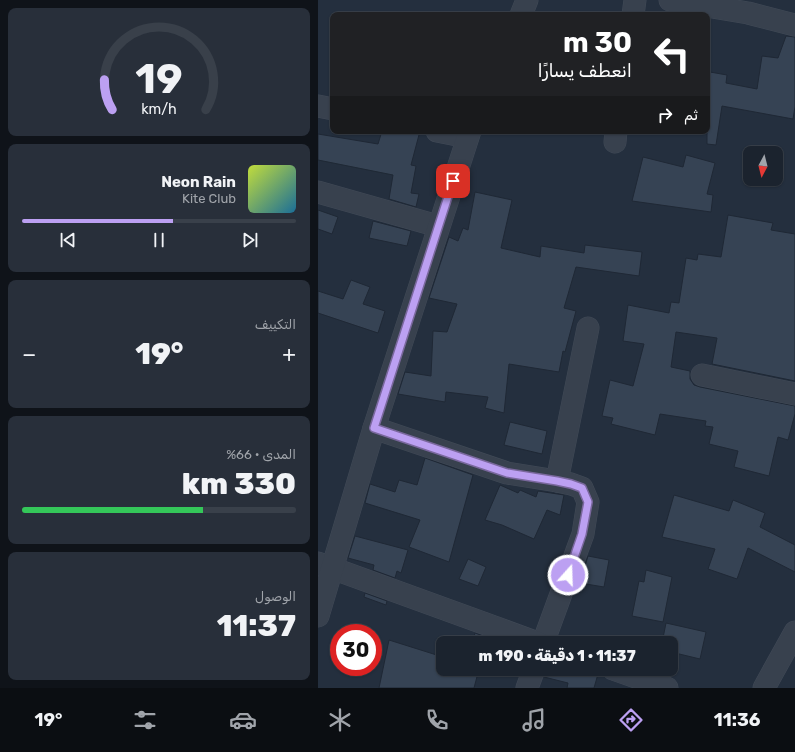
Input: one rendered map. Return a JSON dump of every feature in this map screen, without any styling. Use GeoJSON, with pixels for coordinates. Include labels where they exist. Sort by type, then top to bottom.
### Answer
{"type":"FeatureCollection","features":[{"type":"Feature","properties":{"kind":"street"},"geometry":{"type":"LineString","coordinates":[[522,12],[527,0]]}},
{"type":"Feature","properties":{"kind":"street"},"geometry":{"type":"LineString","coordinates":[[633,12],[635,0]]}},
{"type":"Feature","properties":{"kind":"street"},"geometry":{"type":"LineString","coordinates":[[670,0],[748,13],[795,25]]}},
{"type":"Feature","properties":{"kind":"street"},"geometry":{"type":"LineString","coordinates":[[318,106],[330,108]]}},
{"type":"Feature","properties":{"kind":"street"},"geometry":{"type":"LineString","coordinates":[[318,616],[325,565],[374,428],[468,134]]}},
{"type":"Feature","properties":{"kind":"street"},"geometry":{"type":"LineString","coordinates":[[318,192],[438,226]]}},
{"type":"Feature","properties":{"kind":"street"},"geometry":{"type":"LineString","coordinates":[[557,481],[588,328]]}},
{"type":"Feature","properties":{"kind":"street"},"geometry":{"type":"LineString","coordinates":[[702,375],[795,394]]}},
{"type":"Feature","properties":{"kind":"street"},"geometry":{"type":"LineString","coordinates":[[374,428],[507,473],[557,481],[582,488],[588,502],[582,534],[546,636]]}},
{"type":"Feature","properties":{"kind":"street"},"geometry":{"type":"LineString","coordinates":[[325,565],[519,636]]}},
{"type":"Feature","properties":{"kind":"street"},"geometry":{"type":"LineString","coordinates":[[764,688],[795,632]]}},
{"type":"Feature","properties":{"kind":"street"},"geometry":{"type":"LineString","coordinates":[[528,688],[532,676]]}},
{"type":"Feature","properties":{"kind":"street"},"geometry":{"type":"LineString","coordinates":[[633,676],[667,688]]}},
{"type":"Feature","properties":{"kind":"building"},"geometry":{"type":"Polygon","coordinates":[[[786,36],[795,37],[795,107],[793,119],[722,106],[716,145],[707,144],[707,134],[710,134],[710,72],[727,75],[726,83],[757,89],[762,56],[778,58],[786,36]]]}},
{"type":"Feature","properties":{"kind":"building"},"geometry":{"type":"Polygon","coordinates":[[[318,134],[378,144],[381,134],[419,134],[411,165],[416,166],[411,193],[419,194],[416,207],[389,199],[393,175],[318,160],[318,134]]]}},
{"type":"Feature","properties":{"kind":"building"},"geometry":{"type":"Polygon","coordinates":[[[686,155],[715,163],[707,194],[713,195],[711,212],[632,201],[643,157],[683,167],[686,155]]]}},
{"type":"Feature","properties":{"kind":"building"},"geometry":{"type":"Polygon","coordinates":[[[475,192],[512,200],[501,248],[540,257],[541,246],[584,253],[585,245],[642,252],[639,276],[576,267],[564,308],[576,311],[565,352],[563,351],[559,372],[509,364],[504,413],[485,408],[488,397],[446,392],[445,402],[398,394],[405,372],[431,376],[433,331],[447,332],[457,304],[429,298],[449,237],[458,241],[463,228],[468,230],[475,192]]]}},
{"type":"Feature","properties":{"kind":"building"},"geometry":{"type":"Polygon","coordinates":[[[318,210],[338,217],[332,234],[318,229],[318,210]]]}},
{"type":"Feature","properties":{"kind":"building"},"geometry":{"type":"Polygon","coordinates":[[[728,215],[773,223],[771,230],[795,234],[795,381],[712,364],[717,338],[676,332],[671,367],[690,371],[690,379],[694,385],[700,387],[795,406],[795,414],[788,440],[778,437],[769,476],[734,467],[738,451],[709,444],[713,427],[705,426],[706,421],[660,414],[655,435],[611,424],[613,418],[602,416],[610,380],[633,386],[644,344],[623,341],[628,305],[669,313],[671,302],[679,303],[686,258],[697,260],[698,254],[721,257],[728,215]]]}},
{"type":"Feature","properties":{"kind":"building"},"geometry":{"type":"Polygon","coordinates":[[[373,221],[411,231],[407,246],[369,238],[373,221]]]}},
{"type":"Feature","properties":{"kind":"building"},"geometry":{"type":"Polygon","coordinates":[[[351,280],[370,287],[363,304],[385,311],[378,333],[318,313],[318,291],[343,299],[351,280]]]}},
{"type":"Feature","properties":{"kind":"building"},"geometry":{"type":"Polygon","coordinates":[[[510,422],[547,431],[542,454],[504,445],[510,422]]]}},
{"type":"Feature","properties":{"kind":"building"},"geometry":{"type":"Polygon","coordinates":[[[425,458],[473,475],[449,562],[409,547],[420,520],[365,503],[370,484],[395,492],[399,480],[417,485],[425,458]]]}},
{"type":"Feature","properties":{"kind":"building"},"geometry":{"type":"Polygon","coordinates":[[[500,485],[518,493],[520,490],[536,497],[538,491],[564,495],[560,515],[547,510],[534,539],[502,525],[485,520],[500,485]]]}},
{"type":"Feature","properties":{"kind":"building"},"geometry":{"type":"Polygon","coordinates":[[[674,495],[729,511],[733,500],[765,513],[760,527],[795,545],[795,572],[748,548],[737,579],[708,569],[715,549],[662,537],[674,495]]]}},
{"type":"Feature","properties":{"kind":"building"},"geometry":{"type":"Polygon","coordinates":[[[355,536],[408,550],[401,573],[397,571],[395,578],[373,570],[374,565],[348,558],[355,536]]]}},
{"type":"Feature","properties":{"kind":"building"},"geometry":{"type":"Polygon","coordinates":[[[588,556],[609,560],[604,587],[580,583],[588,556]]]}},
{"type":"Feature","properties":{"kind":"building"},"geometry":{"type":"Polygon","coordinates":[[[468,559],[486,567],[478,586],[459,579],[468,559]]]}},
{"type":"Feature","properties":{"kind":"building"},"geometry":{"type":"Polygon","coordinates":[[[646,570],[672,577],[663,622],[632,616],[639,581],[644,582],[646,570]]]}},
{"type":"Feature","properties":{"kind":"building"},"geometry":{"type":"Polygon","coordinates":[[[365,593],[387,601],[386,605],[364,597],[365,593]]]}},
{"type":"Feature","properties":{"kind":"building"},"geometry":{"type":"Polygon","coordinates":[[[666,623],[706,632],[700,659],[678,654],[678,636],[663,636],[666,623]]]}},
{"type":"Feature","properties":{"kind":"building"},"geometry":{"type":"Polygon","coordinates":[[[475,633],[483,636],[474,636],[475,633]]]}},
{"type":"Feature","properties":{"kind":"building"},"geometry":{"type":"Polygon","coordinates":[[[389,640],[436,655],[436,676],[477,676],[474,688],[379,688],[389,640]]]}},
{"type":"Feature","properties":{"kind":"building"},"geometry":{"type":"Polygon","coordinates":[[[597,676],[594,688],[567,688],[568,683],[544,677],[597,676]]]}},
{"type":"Feature","properties":{"kind":"route"},"geometry":{"type":"LineString","coordinates":[[453,181],[374,428],[507,473],[557,481],[582,488],[588,502],[582,534],[568,575]]}}]}
